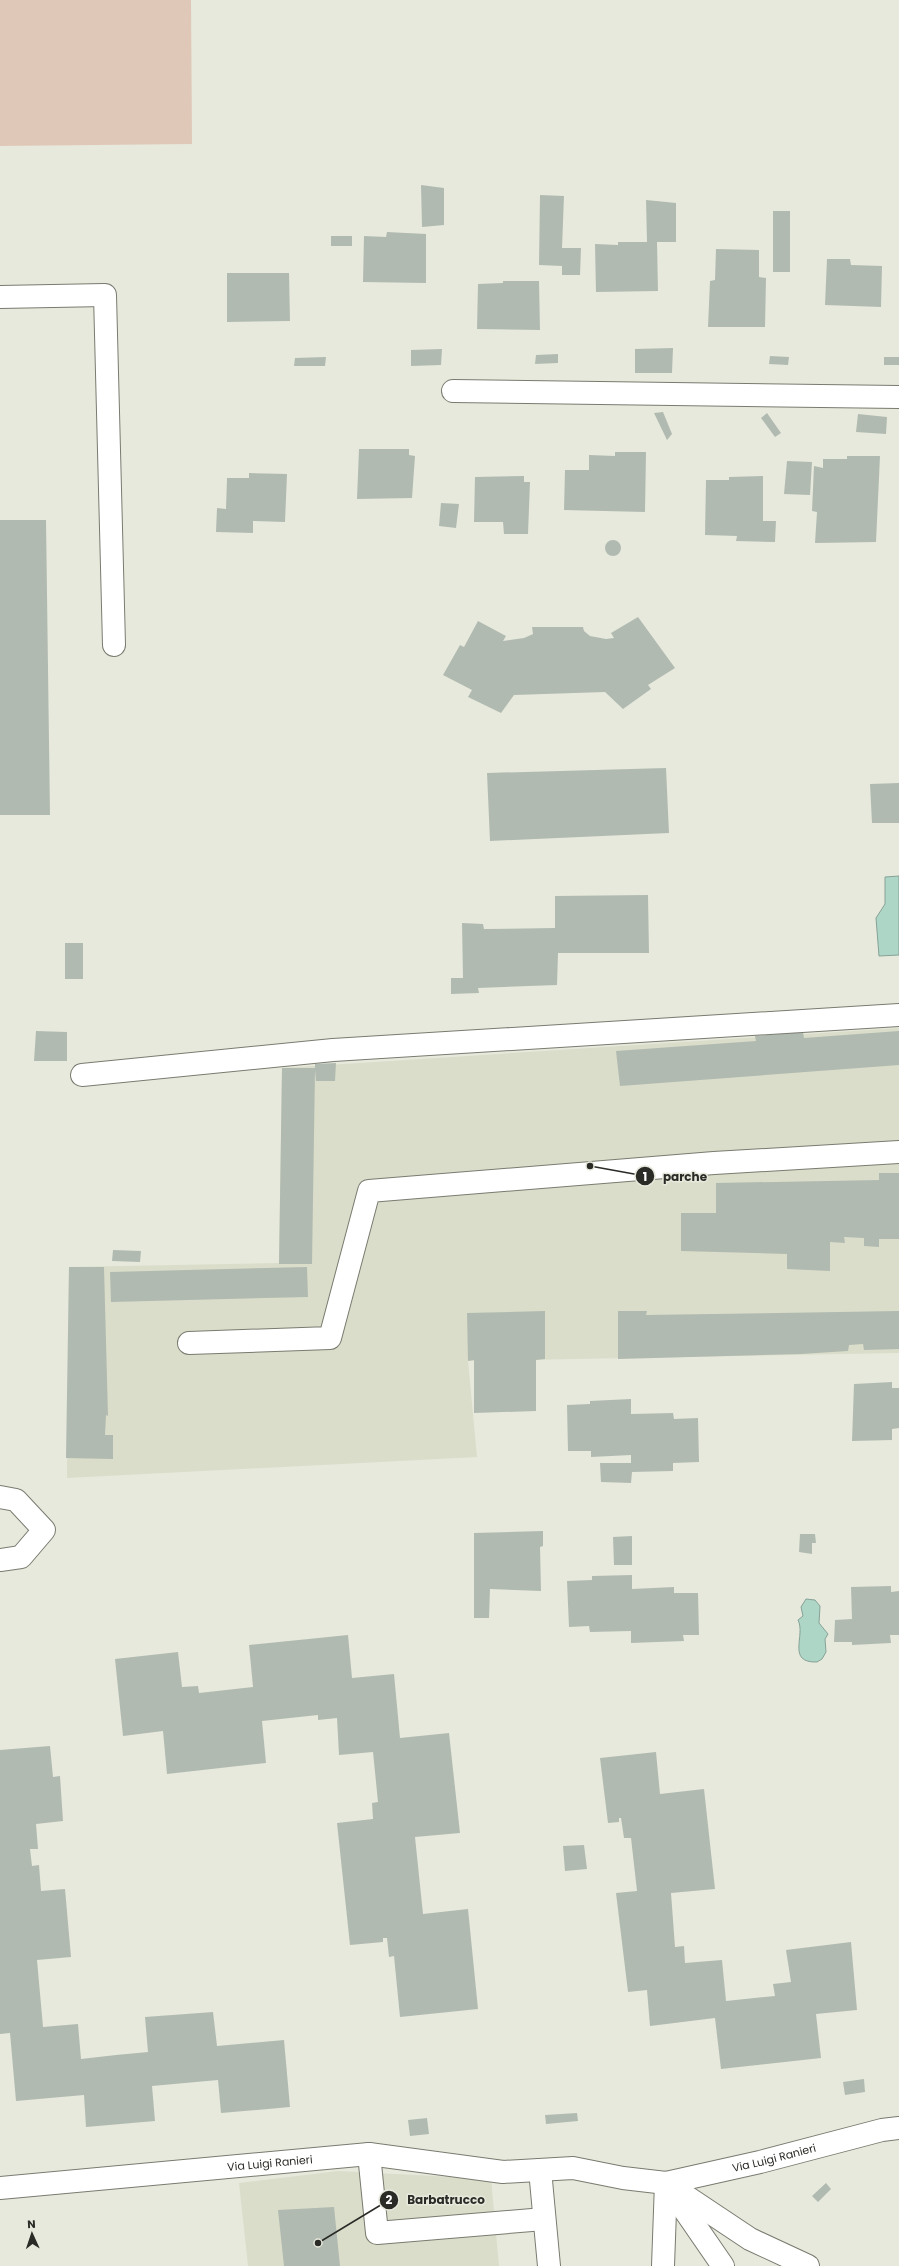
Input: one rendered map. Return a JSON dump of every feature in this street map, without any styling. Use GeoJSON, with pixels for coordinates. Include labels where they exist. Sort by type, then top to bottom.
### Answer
{"type":"FeatureCollection","features":[{"type":"Feature","properties":{"kind":"street"},"geometry":{"type":"LineString","coordinates":[[0,297],[105,295],[114,645]]}},
{"type":"Feature","properties":{"kind":"street"},"geometry":{"type":"LineString","coordinates":[[453,391],[899,397]]}},
{"type":"Feature","properties":{"kind":"street"},"geometry":{"type":"LineString","coordinates":[[82,1075],[333,1050],[899,1015]]}},
{"type":"Feature","properties":{"kind":"street"},"geometry":{"type":"LineString","coordinates":[[189,1343],[330,1338],[369,1190],[714,1163],[899,1152]]}},
{"type":"Feature","properties":{"kind":"street"},"geometry":{"type":"LineString","coordinates":[[0,1497],[16,1500],[44,1530],[21,1557],[0,1560]]}},
{"type":"Feature","properties":{"kind":"street","name":"Via Luigi Ranieri"},"geometry":{"type":"LineString","coordinates":[[0,2188],[369,2154],[504,2172],[573,2168],[623,2178],[666,2183],[760,2162],[890,2129]]}},
{"type":"Feature","properties":{"kind":"street"},"geometry":{"type":"LineString","coordinates":[[369,2154],[377,2233],[544,2219]]}},
{"type":"Feature","properties":{"kind":"street"},"geometry":{"type":"LineString","coordinates":[[540,2170],[550,2266]]}},
{"type":"Feature","properties":{"kind":"street"},"geometry":{"type":"LineString","coordinates":[[663,2266],[666,2183]]}},
{"type":"Feature","properties":{"kind":"street"},"geometry":{"type":"LineString","coordinates":[[666,2183],[723,2266]]}},
{"type":"Feature","properties":{"kind":"street"},"geometry":{"type":"LineString","coordinates":[[666,2183],[750,2239],[808,2266]]}},
{"type":"Feature","properties":{"kind":"shaded area"},"geometry":{"type":"Polygon","coordinates":[[[0,0],[191,0],[192,144],[0,146],[0,0]]]}},
{"type":"Feature","properties":{"kind":"shaded area"},"geometry":{"type":"Polygon","coordinates":[[[899,876],[899,955],[879,956],[876,918],[885,904],[885,877],[899,876]]]}},
{"type":"Feature","properties":{"kind":"shaded area"},"geometry":{"type":"Polygon","coordinates":[[[899,1028],[899,1353],[468,1361],[477,1457],[67,1478],[69,1267],[279,1263],[282,1068],[899,1028]]]}},
{"type":"Feature","properties":{"kind":"shaded area"},"geometry":{"type":"Polygon","coordinates":[[[806,1599],[815,1600],[820,1606],[819,1623],[828,1634],[825,1639],[826,1652],[822,1659],[817,1662],[808,1661],[802,1658],[799,1653],[800,1626],[798,1620],[803,1616],[801,1607],[806,1599]]]}},
{"type":"Feature","properties":{"kind":"shaded area"},"geometry":{"type":"Polygon","coordinates":[[[338,2171],[491,2179],[499,2266],[248,2266],[239,2183],[338,2171]]]}},
{"type":"Feature","properties":{"kind":"building"},"geometry":{"type":"Polygon","coordinates":[[[421,185],[444,188],[444,225],[422,227],[421,185]]]}},
{"type":"Feature","properties":{"kind":"building"},"geometry":{"type":"Polygon","coordinates":[[[540,195],[564,196],[562,248],[581,248],[580,275],[562,275],[562,266],[539,265],[540,195]]]}},
{"type":"Feature","properties":{"kind":"building"},"geometry":{"type":"Polygon","coordinates":[[[646,200],[676,203],[676,242],[657,242],[658,291],[596,292],[595,244],[618,245],[618,242],[647,242],[646,200]]]}},
{"type":"Feature","properties":{"kind":"building"},"geometry":{"type":"Polygon","coordinates":[[[773,211],[790,211],[790,272],[773,272],[773,211]]]}},
{"type":"Feature","properties":{"kind":"building"},"geometry":{"type":"Polygon","coordinates":[[[387,232],[426,234],[426,283],[363,282],[364,236],[386,237],[387,232]]]}},
{"type":"Feature","properties":{"kind":"building"},"geometry":{"type":"Polygon","coordinates":[[[331,236],[352,236],[352,246],[331,246],[331,236]]]}},
{"type":"Feature","properties":{"kind":"building"},"geometry":{"type":"Polygon","coordinates":[[[716,249],[759,250],[759,277],[766,278],[765,327],[708,327],[710,281],[715,280],[716,249]]]}},
{"type":"Feature","properties":{"kind":"building"},"geometry":{"type":"Polygon","coordinates":[[[827,259],[850,259],[851,265],[882,266],[881,307],[825,305],[827,259]]]}},
{"type":"Feature","properties":{"kind":"building"},"geometry":{"type":"Polygon","coordinates":[[[227,273],[289,273],[290,321],[227,322],[227,273]]]}},
{"type":"Feature","properties":{"kind":"building"},"geometry":{"type":"Polygon","coordinates":[[[503,281],[539,281],[540,330],[477,329],[478,284],[503,283],[503,281]]]}},
{"type":"Feature","properties":{"kind":"building"},"geometry":{"type":"Polygon","coordinates":[[[673,348],[672,373],[635,373],[635,349],[673,348]]]}},
{"type":"Feature","properties":{"kind":"building"},"geometry":{"type":"Polygon","coordinates":[[[442,349],[441,365],[411,366],[411,350],[442,349]]]}},
{"type":"Feature","properties":{"kind":"building"},"geometry":{"type":"Polygon","coordinates":[[[558,354],[558,363],[535,364],[536,355],[558,354]]]}},
{"type":"Feature","properties":{"kind":"building"},"geometry":{"type":"Polygon","coordinates":[[[770,356],[789,357],[788,365],[769,364],[770,356]]]}},
{"type":"Feature","properties":{"kind":"building"},"geometry":{"type":"Polygon","coordinates":[[[326,357],[325,366],[294,366],[295,358],[326,357]]]}},
{"type":"Feature","properties":{"kind":"building"},"geometry":{"type":"Polygon","coordinates":[[[884,357],[899,357],[899,365],[884,365],[884,357]]]}},
{"type":"Feature","properties":{"kind":"building"},"geometry":{"type":"Polygon","coordinates":[[[663,412],[672,434],[667,440],[654,413],[663,412]]]}},
{"type":"Feature","properties":{"kind":"building"},"geometry":{"type":"Polygon","coordinates":[[[767,413],[781,433],[775,437],[761,418],[767,413]]]}},
{"type":"Feature","properties":{"kind":"building"},"geometry":{"type":"Polygon","coordinates":[[[858,414],[887,417],[886,434],[856,432],[858,414]]]}},
{"type":"Feature","properties":{"kind":"building"},"geometry":{"type":"Polygon","coordinates":[[[359,449],[409,449],[409,455],[415,456],[412,498],[357,499],[359,449]]]}},
{"type":"Feature","properties":{"kind":"building"},"geometry":{"type":"Polygon","coordinates":[[[615,452],[646,452],[645,512],[564,510],[565,470],[589,470],[589,455],[615,456],[615,452]]]}},
{"type":"Feature","properties":{"kind":"building"},"geometry":{"type":"Polygon","coordinates":[[[847,456],[880,456],[876,542],[815,543],[817,512],[812,511],[814,466],[823,468],[823,459],[847,459],[847,456]]]}},
{"type":"Feature","properties":{"kind":"building"},"geometry":{"type":"Polygon","coordinates":[[[787,461],[812,462],[810,495],[784,494],[787,461]]]}},
{"type":"Feature","properties":{"kind":"building"},"geometry":{"type":"Polygon","coordinates":[[[249,473],[287,474],[285,522],[253,521],[253,533],[216,532],[217,508],[226,509],[227,478],[249,478],[249,473]]]}},
{"type":"Feature","properties":{"kind":"building"},"geometry":{"type":"Polygon","coordinates":[[[524,476],[524,482],[530,482],[528,534],[504,534],[503,522],[474,522],[475,477],[524,476]]]}},
{"type":"Feature","properties":{"kind":"building"},"geometry":{"type":"Polygon","coordinates":[[[763,476],[763,521],[776,521],[775,542],[736,541],[737,536],[705,535],[706,480],[729,480],[729,477],[763,476]]]}},
{"type":"Feature","properties":{"kind":"building"},"geometry":{"type":"Polygon","coordinates":[[[441,503],[459,504],[456,528],[439,526],[441,503]]]}},
{"type":"Feature","properties":{"kind":"building"},"geometry":{"type":"Polygon","coordinates":[[[0,520],[46,520],[50,815],[0,815],[0,520]]]}},
{"type":"Feature","properties":{"kind":"building"},"geometry":{"type":"Polygon","coordinates":[[[610,540],[616,540],[621,545],[619,554],[616,556],[610,556],[605,551],[605,545],[610,540]]]}},
{"type":"Feature","properties":{"kind":"building"},"geometry":{"type":"Polygon","coordinates":[[[638,617],[675,668],[648,685],[651,689],[623,709],[605,692],[514,695],[501,713],[468,697],[472,690],[443,675],[460,645],[464,647],[478,621],[506,636],[503,641],[524,638],[533,634],[532,627],[583,627],[584,631],[590,636],[606,639],[614,638],[611,633],[638,617]]]}},
{"type":"Feature","properties":{"kind":"building"},"geometry":{"type":"Polygon","coordinates":[[[666,768],[669,833],[490,841],[487,773],[666,768]]]}},
{"type":"Feature","properties":{"kind":"building"},"geometry":{"type":"Polygon","coordinates":[[[899,783],[899,823],[872,823],[870,784],[899,783]]]}},
{"type":"Feature","properties":{"kind":"building"},"geometry":{"type":"Polygon","coordinates":[[[648,895],[649,953],[558,953],[557,985],[478,988],[479,993],[451,994],[451,978],[463,978],[462,923],[483,924],[484,929],[555,928],[555,896],[648,895]]]}},
{"type":"Feature","properties":{"kind":"building"},"geometry":{"type":"Polygon","coordinates":[[[65,943],[83,943],[83,979],[65,979],[65,943]]]}},
{"type":"Feature","properties":{"kind":"building"},"geometry":{"type":"Polygon","coordinates":[[[36,1031],[67,1032],[67,1061],[34,1061],[36,1031]]]}},
{"type":"Feature","properties":{"kind":"building"},"geometry":{"type":"Polygon","coordinates":[[[899,1031],[899,1065],[620,1086],[616,1051],[756,1041],[755,1036],[803,1032],[804,1038],[899,1031]]]}},
{"type":"Feature","properties":{"kind":"building"},"geometry":{"type":"Polygon","coordinates":[[[336,1063],[335,1081],[316,1081],[315,1070],[312,1264],[279,1264],[282,1068],[315,1068],[315,1064],[336,1063]]]}},
{"type":"Feature","properties":{"kind":"building"},"geometry":{"type":"Polygon","coordinates":[[[879,1173],[899,1173],[899,1239],[879,1239],[879,1247],[864,1246],[864,1238],[844,1237],[845,1243],[830,1242],[830,1271],[787,1269],[787,1254],[681,1251],[681,1213],[716,1213],[716,1183],[879,1180],[879,1173]]]}},
{"type":"Feature","properties":{"kind":"building"},"geometry":{"type":"Polygon","coordinates":[[[113,1250],[141,1251],[140,1262],[112,1261],[113,1250]]]}},
{"type":"Feature","properties":{"kind":"building"},"geometry":{"type":"Polygon","coordinates":[[[69,1267],[104,1267],[108,1416],[106,1415],[105,1435],[113,1435],[113,1459],[66,1458],[69,1267]]]}},
{"type":"Feature","properties":{"kind":"building"},"geometry":{"type":"Polygon","coordinates":[[[307,1267],[308,1297],[111,1302],[110,1272],[307,1267]]]}},
{"type":"Feature","properties":{"kind":"building"},"geometry":{"type":"Polygon","coordinates":[[[545,1311],[545,1359],[536,1360],[536,1411],[474,1413],[474,1360],[468,1361],[467,1313],[545,1311]]]}},
{"type":"Feature","properties":{"kind":"building"},"geometry":{"type":"Polygon","coordinates":[[[618,1311],[647,1311],[646,1315],[899,1311],[899,1349],[864,1350],[863,1344],[849,1345],[848,1351],[801,1354],[618,1359],[618,1311]]]}},
{"type":"Feature","properties":{"kind":"building"},"geometry":{"type":"Polygon","coordinates":[[[892,1382],[892,1388],[899,1388],[899,1428],[892,1429],[892,1440],[852,1441],[854,1384],[892,1382]]]}},
{"type":"Feature","properties":{"kind":"building"},"geometry":{"type":"Polygon","coordinates":[[[631,1399],[631,1414],[673,1413],[674,1419],[698,1418],[699,1462],[673,1463],[673,1471],[632,1472],[631,1483],[601,1482],[600,1463],[631,1463],[631,1455],[591,1457],[591,1451],[568,1451],[567,1405],[590,1404],[590,1401],[631,1399]]]}},
{"type":"Feature","properties":{"kind":"building"},"geometry":{"type":"Polygon","coordinates":[[[543,1531],[543,1546],[540,1547],[541,1591],[490,1589],[489,1618],[474,1618],[474,1533],[543,1531]]]}},
{"type":"Feature","properties":{"kind":"building"},"geometry":{"type":"Polygon","coordinates":[[[800,1534],[815,1534],[816,1543],[812,1543],[812,1554],[799,1552],[800,1534]]]}},
{"type":"Feature","properties":{"kind":"building"},"geometry":{"type":"Polygon","coordinates":[[[632,1536],[632,1565],[614,1565],[613,1537],[632,1536]]]}},
{"type":"Feature","properties":{"kind":"building"},"geometry":{"type":"Polygon","coordinates":[[[632,1575],[632,1589],[674,1587],[674,1593],[698,1593],[699,1635],[683,1635],[684,1641],[631,1643],[631,1631],[590,1632],[589,1626],[569,1627],[567,1581],[592,1580],[592,1576],[632,1575]]]}},
{"type":"Feature","properties":{"kind":"building"},"geometry":{"type":"Polygon","coordinates":[[[891,1586],[891,1592],[899,1591],[899,1635],[890,1635],[891,1643],[852,1645],[852,1642],[834,1642],[835,1620],[852,1619],[851,1587],[891,1586]]]}},
{"type":"Feature","properties":{"kind":"building"},"geometry":{"type":"Polygon","coordinates":[[[348,1635],[352,1678],[394,1674],[400,1738],[449,1733],[460,1833],[415,1837],[423,1914],[468,1909],[478,2009],[400,2017],[394,1956],[389,1957],[387,1938],[383,1938],[383,1942],[350,1945],[337,1823],[373,1819],[372,1803],[378,1802],[373,1752],[339,1755],[337,1718],[318,1720],[318,1715],[262,1721],[266,1763],[167,1774],[163,1731],[123,1736],[115,1659],[178,1652],[182,1687],[198,1686],[199,1693],[253,1687],[249,1645],[348,1635]]]}},
{"type":"Feature","properties":{"kind":"building"},"geometry":{"type":"Polygon","coordinates":[[[50,1746],[53,1777],[60,1776],[63,1821],[36,1824],[38,1849],[30,1849],[32,1866],[39,1865],[41,1891],[65,1889],[71,1957],[37,1960],[43,2027],[78,2024],[81,2059],[148,2052],[145,2017],[213,2012],[217,2046],[284,2040],[290,2107],[221,2113],[218,2080],[152,2086],[155,2121],[86,2127],[84,2095],[16,2101],[10,2033],[0,2034],[0,1750],[50,1746]]]}},
{"type":"Feature","properties":{"kind":"building"},"geometry":{"type":"Polygon","coordinates":[[[656,1752],[660,1794],[704,1789],[715,1889],[671,1893],[675,1947],[684,1946],[685,1963],[722,1960],[726,2001],[775,1996],[773,1984],[791,1982],[786,1950],[851,1942],[857,2010],[816,2014],[821,2058],[721,2069],[715,2018],[650,2026],[647,1990],[628,1992],[616,1893],[637,1891],[631,1838],[624,1838],[621,1818],[619,1818],[619,1822],[608,1823],[600,1758],[656,1752]]]}},
{"type":"Feature","properties":{"kind":"building"},"geometry":{"type":"Polygon","coordinates":[[[584,1845],[587,1869],[565,1871],[563,1846],[584,1845]]]}},
{"type":"Feature","properties":{"kind":"building"},"geometry":{"type":"Polygon","coordinates":[[[864,2079],[865,2092],[845,2095],[843,2082],[864,2079]]]}},
{"type":"Feature","properties":{"kind":"building"},"geometry":{"type":"Polygon","coordinates":[[[577,2113],[578,2121],[546,2124],[545,2115],[577,2113]]]}},
{"type":"Feature","properties":{"kind":"building"},"geometry":{"type":"Polygon","coordinates":[[[427,2118],[429,2134],[410,2136],[408,2120],[427,2118]]]}},
{"type":"Feature","properties":{"kind":"building"},"geometry":{"type":"Polygon","coordinates":[[[826,2183],[831,2189],[818,2202],[812,2196],[826,2183]]]}},
{"type":"Feature","properties":{"kind":"building"},"geometry":{"type":"Polygon","coordinates":[[[334,2207],[340,2266],[284,2266],[278,2210],[334,2207]]]}},
{"type":"Feature","properties":{"kind":"place","name":"parche"},"geometry":{"type":"Point","coordinates":[590,1166]}},
{"type":"Feature","properties":{"kind":"place","name":"Barbatrucco"},"geometry":{"type":"Point","coordinates":[318,2243]}}]}
